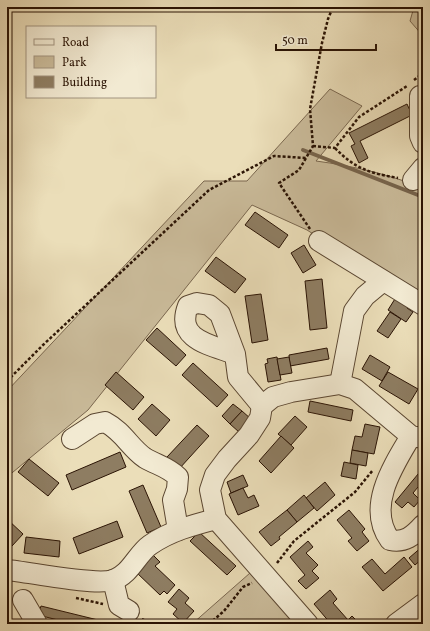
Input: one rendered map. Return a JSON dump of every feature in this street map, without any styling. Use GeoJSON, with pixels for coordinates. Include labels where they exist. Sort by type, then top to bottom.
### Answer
{"type":"FeatureCollection","features":[{"type":"Feature","properties":{"kind":"street"},"geometry":{"type":"LineString","coordinates":[[420,96],[420,136],[423,143]]}},
{"type":"Feature","properties":{"kind":"street"},"geometry":{"type":"LineString","coordinates":[[318,241],[423,305]]}},
{"type":"Feature","properties":{"kind":"street"},"geometry":{"type":"LineString","coordinates":[[340,384],[354,311],[365,296],[383,281]]}},
{"type":"Feature","properties":{"kind":"street"},"geometry":{"type":"LineString","coordinates":[[235,354],[238,377],[262,406]]}},
{"type":"Feature","properties":{"kind":"street"},"geometry":{"type":"LineString","coordinates":[[308,624],[216,519],[210,490],[215,475],[227,459],[250,435],[260,418],[262,406],[273,397],[291,392],[340,384],[355,389],[417,437],[395,463],[383,490],[380,505],[383,531],[390,540],[399,542],[412,536],[423,525]]}},
{"type":"Feature","properties":{"kind":"street"},"geometry":{"type":"LineString","coordinates":[[72,439],[95,424],[105,422],[117,429],[145,457],[170,469],[178,477],[177,489],[173,500],[178,530]]}},
{"type":"Feature","properties":{"kind":"street"},"geometry":{"type":"LineString","coordinates":[[7,570],[95,582],[113,580],[125,572],[150,545],[178,530],[216,519]]}},
{"type":"Feature","properties":{"kind":"street"},"geometry":{"type":"LineString","coordinates":[[113,580],[119,605],[129,611]]}},
{"type":"Feature","properties":{"kind":"street"},"geometry":{"type":"LineString","coordinates":[[22,600],[37,624]]}},
{"type":"Feature","properties":{"kind":"street"},"geometry":{"type":"LineString","coordinates":[[396,624],[423,604]]}},
{"type":"Feature","properties":{"kind":"path"},"geometry":{"type":"LineString","coordinates":[[318,241],[279,183],[299,170],[313,146],[310,109],[322,43],[328,19],[333,7]]}},
{"type":"Feature","properties":{"kind":"path"},"geometry":{"type":"LineString","coordinates":[[335,148],[359,117],[423,73]]}},
{"type":"Feature","properties":{"kind":"path"},"geometry":{"type":"LineString","coordinates":[[313,146],[335,148],[345,159],[372,173],[418,174]]}},
{"type":"Feature","properties":{"kind":"path"},"geometry":{"type":"LineString","coordinates":[[7,381],[43,345],[209,190],[274,156],[306,158]]}},
{"type":"Feature","properties":{"kind":"path"},"geometry":{"type":"LineString","coordinates":[[209,624],[224,611],[243,588],[266,576],[294,541],[355,492],[375,467]]}},
{"type":"Feature","properties":{"kind":"green space"},"geometry":{"type":"Polygon","coordinates":[[[414,7],[423,7],[423,36],[410,21],[414,7]]]}},
{"type":"Feature","properties":{"kind":"green space"},"geometry":{"type":"Polygon","coordinates":[[[330,89],[362,106],[316,161],[370,171],[423,188],[423,299],[374,273],[307,230],[252,205],[88,410],[7,477],[7,391],[204,181],[247,181],[330,89]]]}},
{"type":"Feature","properties":{"kind":"green space"},"geometry":{"type":"Polygon","coordinates":[[[250,573],[295,624],[192,624],[250,573]]]}},
{"type":"Feature","properties":{"kind":"building"},"geometry":{"type":"Polygon","coordinates":[[[407,104],[412,115],[360,141],[368,158],[359,163],[351,146],[355,144],[349,133],[407,104]]]}},
{"type":"Feature","properties":{"kind":"building"},"geometry":{"type":"Polygon","coordinates":[[[255,212],[288,235],[279,248],[245,225],[255,212]]]}},
{"type":"Feature","properties":{"kind":"building"},"geometry":{"type":"Polygon","coordinates":[[[304,245],[316,265],[303,273],[291,253],[304,245]]]}},
{"type":"Feature","properties":{"kind":"building"},"geometry":{"type":"Polygon","coordinates":[[[216,257],[246,279],[235,293],[205,271],[216,257]]]}},
{"type":"Feature","properties":{"kind":"building"},"geometry":{"type":"Polygon","coordinates":[[[322,279],[327,328],[310,330],[305,281],[322,279]]]}},
{"type":"Feature","properties":{"kind":"building"},"geometry":{"type":"Polygon","coordinates":[[[261,294],[268,340],[252,343],[245,296],[261,294]]]}},
{"type":"Feature","properties":{"kind":"building"},"geometry":{"type":"Polygon","coordinates":[[[398,294],[410,302],[407,308],[413,312],[406,322],[388,310],[398,294]]]}},
{"type":"Feature","properties":{"kind":"building"},"geometry":{"type":"Polygon","coordinates":[[[390,312],[401,319],[388,338],[377,331],[390,312]]]}},
{"type":"Feature","properties":{"kind":"building"},"geometry":{"type":"Polygon","coordinates":[[[157,328],[186,355],[176,366],[146,340],[157,328]]]}},
{"type":"Feature","properties":{"kind":"building"},"geometry":{"type":"Polygon","coordinates":[[[327,348],[329,359],[290,366],[289,355],[327,348]]]}},
{"type":"Feature","properties":{"kind":"building"},"geometry":{"type":"Polygon","coordinates":[[[370,355],[390,367],[382,381],[362,369],[370,355]]]}},
{"type":"Feature","properties":{"kind":"building"},"geometry":{"type":"Polygon","coordinates":[[[277,357],[281,380],[268,382],[265,364],[268,363],[267,359],[277,357]]]}},
{"type":"Feature","properties":{"kind":"building"},"geometry":{"type":"Polygon","coordinates":[[[289,357],[292,373],[280,375],[277,359],[289,357]]]}},
{"type":"Feature","properties":{"kind":"building"},"geometry":{"type":"Polygon","coordinates":[[[193,363],[228,395],[217,407],[182,375],[193,363]]]}},
{"type":"Feature","properties":{"kind":"building"},"geometry":{"type":"Polygon","coordinates":[[[116,372],[144,397],[133,410],[105,385],[116,372]]]}},
{"type":"Feature","properties":{"kind":"building"},"geometry":{"type":"Polygon","coordinates":[[[388,372],[418,389],[409,404],[379,386],[388,372]]]}},
{"type":"Feature","properties":{"kind":"building"},"geometry":{"type":"Polygon","coordinates":[[[310,401],[353,410],[351,421],[308,412],[310,401]]]}},
{"type":"Feature","properties":{"kind":"building"},"geometry":{"type":"Polygon","coordinates":[[[152,404],[170,420],[156,436],[138,419],[152,404]]]}},
{"type":"Feature","properties":{"kind":"building"},"geometry":{"type":"Polygon","coordinates":[[[233,404],[242,411],[230,424],[222,416],[233,404]]]}},
{"type":"Feature","properties":{"kind":"building"},"geometry":{"type":"Polygon","coordinates":[[[242,411],[251,419],[239,432],[230,424],[242,411]]]}},
{"type":"Feature","properties":{"kind":"building"},"geometry":{"type":"Polygon","coordinates":[[[295,416],[307,427],[291,445],[278,434],[295,416]]]}},
{"type":"Feature","properties":{"kind":"building"},"geometry":{"type":"Polygon","coordinates":[[[365,424],[380,427],[374,454],[352,450],[355,436],[362,437],[365,424]]]}},
{"type":"Feature","properties":{"kind":"building"},"geometry":{"type":"Polygon","coordinates":[[[197,425],[209,436],[179,469],[167,457],[197,425]]]}},
{"type":"Feature","properties":{"kind":"building"},"geometry":{"type":"Polygon","coordinates":[[[281,436],[294,448],[271,473],[259,461],[281,436]]]}},
{"type":"Feature","properties":{"kind":"building"},"geometry":{"type":"Polygon","coordinates":[[[352,450],[368,453],[366,466],[350,463],[352,450]]]}},
{"type":"Feature","properties":{"kind":"building"},"geometry":{"type":"Polygon","coordinates":[[[120,452],[126,467],[72,490],[66,475],[120,452]]]}},
{"type":"Feature","properties":{"kind":"building"},"geometry":{"type":"Polygon","coordinates":[[[29,459],[59,483],[48,496],[18,472],[29,459]]]}},
{"type":"Feature","properties":{"kind":"building"},"geometry":{"type":"Polygon","coordinates":[[[344,462],[358,465],[356,479],[341,476],[344,462]]]}},
{"type":"Feature","properties":{"kind":"building"},"geometry":{"type":"Polygon","coordinates":[[[423,468],[423,491],[418,487],[413,493],[420,500],[414,507],[408,502],[402,508],[395,502],[423,468]]]}},
{"type":"Feature","properties":{"kind":"building"},"geometry":{"type":"Polygon","coordinates":[[[243,475],[248,486],[231,493],[227,482],[243,475]]]}},
{"type":"Feature","properties":{"kind":"building"},"geometry":{"type":"Polygon","coordinates":[[[325,482],[335,495],[317,511],[306,498],[325,482]]]}},
{"type":"Feature","properties":{"kind":"building"},"geometry":{"type":"Polygon","coordinates":[[[143,485],[161,527],[147,533],[129,491],[143,485]]]}},
{"type":"Feature","properties":{"kind":"building"},"geometry":{"type":"Polygon","coordinates":[[[243,488],[248,498],[254,495],[259,506],[238,515],[229,494],[243,488]]]}},
{"type":"Feature","properties":{"kind":"building"},"geometry":{"type":"Polygon","coordinates":[[[304,495],[314,508],[297,522],[287,510],[304,495]]]}},
{"type":"Feature","properties":{"kind":"building"},"geometry":{"type":"Polygon","coordinates":[[[287,510],[297,522],[271,546],[259,532],[287,510]]]}},
{"type":"Feature","properties":{"kind":"building"},"geometry":{"type":"Polygon","coordinates":[[[349,510],[365,529],[362,532],[369,541],[357,551],[348,541],[352,538],[337,520],[349,510]]]}},
{"type":"Feature","properties":{"kind":"building"},"geometry":{"type":"Polygon","coordinates":[[[7,519],[23,534],[12,546],[7,542],[7,519]]]}},
{"type":"Feature","properties":{"kind":"building"},"geometry":{"type":"Polygon","coordinates":[[[117,521],[123,537],[79,554],[73,538],[117,521]]]}},
{"type":"Feature","properties":{"kind":"building"},"geometry":{"type":"Polygon","coordinates":[[[199,532],[236,566],[227,575],[190,541],[199,532]]]}},
{"type":"Feature","properties":{"kind":"building"},"geometry":{"type":"Polygon","coordinates":[[[26,537],[60,541],[59,557],[24,553],[26,537]]]}},
{"type":"Feature","properties":{"kind":"building"},"geometry":{"type":"Polygon","coordinates":[[[308,541],[313,547],[306,553],[318,565],[312,571],[319,578],[306,589],[298,581],[305,575],[290,557],[308,541]]]}},
{"type":"Feature","properties":{"kind":"building"},"geometry":{"type":"Polygon","coordinates":[[[423,546],[423,558],[415,565],[409,558],[423,546]]]}},
{"type":"Feature","properties":{"kind":"building"},"geometry":{"type":"Polygon","coordinates":[[[153,555],[160,562],[155,566],[175,585],[167,594],[164,591],[160,595],[136,572],[153,555]]]}},
{"type":"Feature","properties":{"kind":"building"},"geometry":{"type":"Polygon","coordinates":[[[404,557],[412,567],[383,591],[362,567],[372,559],[385,574],[404,557]]]}},
{"type":"Feature","properties":{"kind":"building"},"geometry":{"type":"Polygon","coordinates":[[[179,589],[189,598],[185,603],[194,611],[183,623],[173,614],[177,609],[168,602],[179,589]]]}},
{"type":"Feature","properties":{"kind":"building"},"geometry":{"type":"Polygon","coordinates":[[[330,590],[337,599],[333,603],[348,620],[352,616],[360,624],[331,624],[314,604],[330,590]]]}},
{"type":"Feature","properties":{"kind":"building"},"geometry":{"type":"Polygon","coordinates":[[[41,606],[98,620],[97,624],[74,624],[38,615],[41,606]]]}},
{"type":"Feature","properties":{"kind":"waterway"},"geometry":{"type":"LineString","coordinates":[[303,150],[423,197]]}}]}
